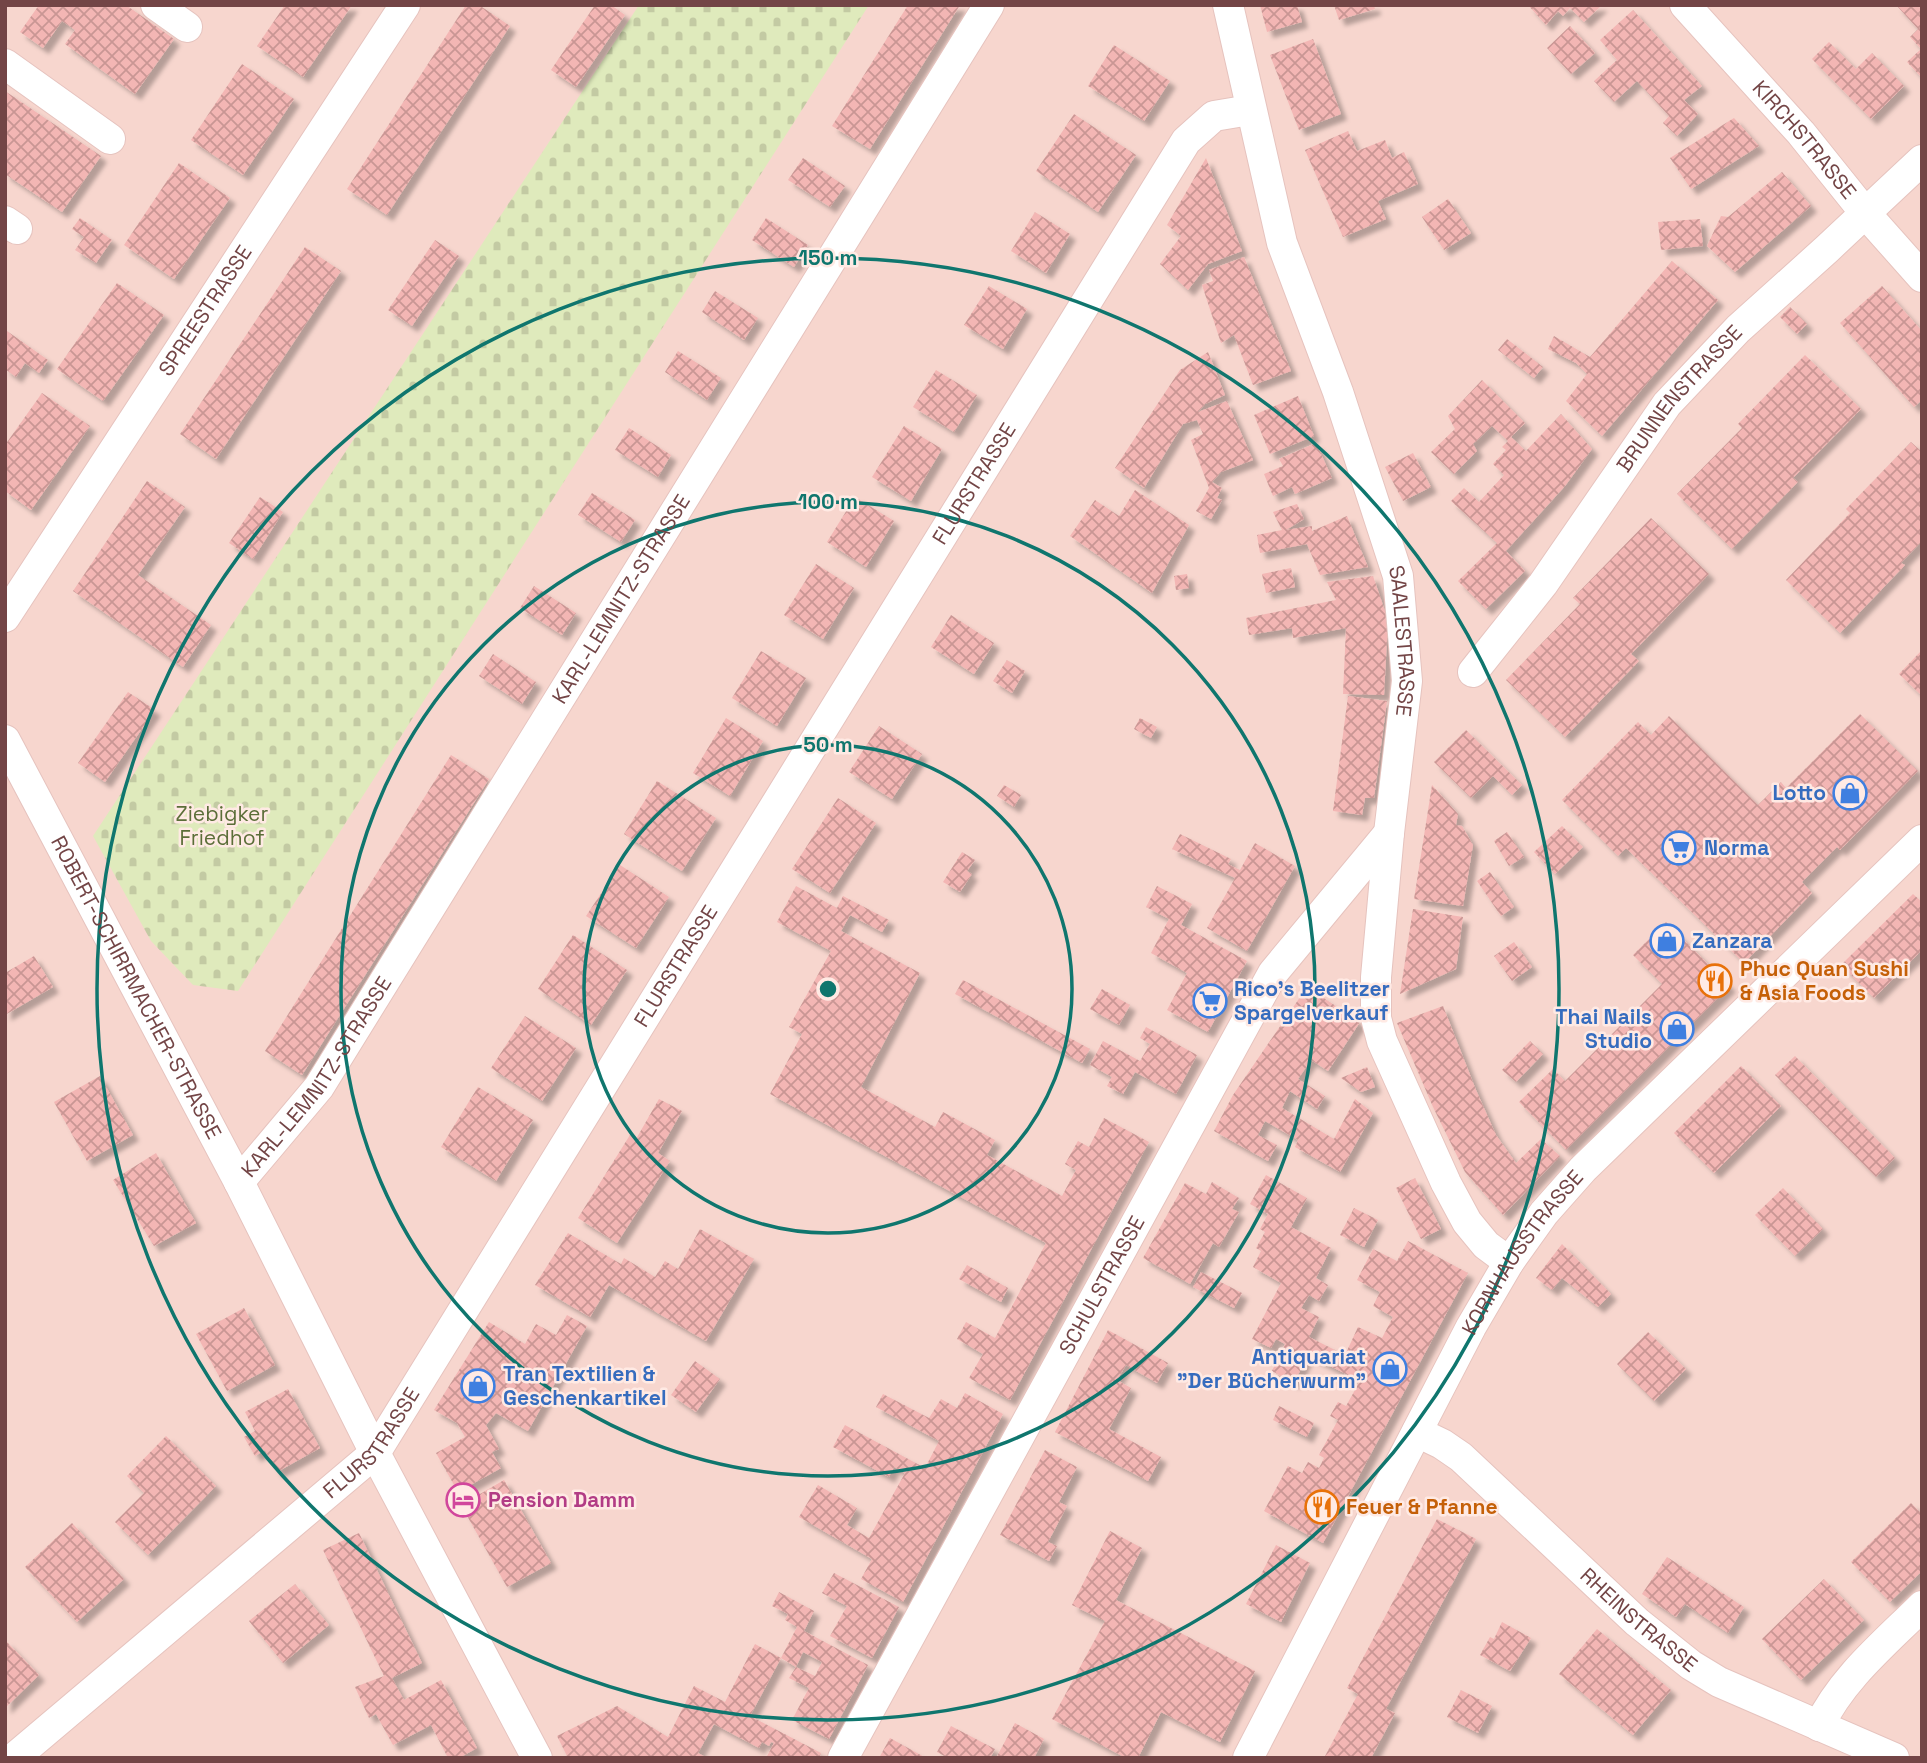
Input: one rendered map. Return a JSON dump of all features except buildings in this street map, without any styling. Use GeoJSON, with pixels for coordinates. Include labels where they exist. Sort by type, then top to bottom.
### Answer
{"type":"FeatureCollection","features":[{"type":"Feature","properties":{"kind":"street"},"geometry":{"type":"LineString","coordinates":[[156,5],[187,27]]}},
{"type":"Feature","properties":{"kind":"street","name":"SPREESTRASSE"},"geometry":{"type":"LineString","coordinates":[[5,617],[405,5]]}},
{"type":"Feature","properties":{"kind":"street","name":"KARL-LEMNITZ-STRASSE"},"geometry":{"type":"LineString","coordinates":[[239,1182],[319,1087],[989,5]]}},
{"type":"Feature","properties":{"kind":"street","name":"SAALESTRASSE"},"geometry":{"type":"LineString","coordinates":[[1228,5],[1282,243],[1338,391],[1398,576],[1407,681],[1389,833],[1376,987],[1376,1018],[1382,1041],[1446,1183],[1467,1222],[1486,1245],[1509,1262]]}},
{"type":"Feature","properties":{"kind":"street","name":"KIRCHSTRASSE"},"geometry":{"type":"LineString","coordinates":[[1685,5],[1801,133],[1866,214],[1922,277]]}},
{"type":"Feature","properties":{"kind":"street"},"geometry":{"type":"LineString","coordinates":[[5,64],[110,139]]}},
{"type":"Feature","properties":{"kind":"street","name":"FLURSTRASSE"},"geometry":{"type":"LineString","coordinates":[[14,1758],[375,1453],[1186,141],[1214,116],[1250,110]]}},
{"type":"Feature","properties":{"kind":"street","name":"BRUNNENSTRASSE"},"geometry":{"type":"LineString","coordinates":[[1473,672],[1543,584],[1667,404],[1738,329],[1922,160]]}},
{"type":"Feature","properties":{"kind":"street","name":"ROBERT-SCHIRRMACHER-STRASSE"},"geometry":{"type":"LineString","coordinates":[[5,740],[239,1182],[375,1453],[537,1758]]}},
{"type":"Feature","properties":{"kind":"street","name":"SCHULSTRASSE"},"geometry":{"type":"LineString","coordinates":[[843,1758],[1273,973],[1389,833]]}},
{"type":"Feature","properties":{"kind":"street","name":"KORNHAUSSTRASSE"},"geometry":{"type":"LineString","coordinates":[[1248,1758],[1471,1327],[1509,1262],[1544,1213],[1583,1169],[1922,840]]}},
{"type":"Feature","properties":{"kind":"street","name":"RHEINSTRASSE"},"geometry":{"type":"LineString","coordinates":[[1417,1432],[1461,1457],[1636,1622],[1691,1665],[1719,1682],[1894,1758]]}},
{"type":"Feature","properties":{"kind":"street"},"geometry":{"type":"LineString","coordinates":[[1819,1726],[1827,1708],[1844,1685],[1922,1606]]}},
{"type":"Feature","properties":{"kind":"shaded area"},"geometry":{"type":"Polygon","coordinates":[[[5,5],[1922,5],[1922,1758],[5,1758],[5,5]]]}},
{"type":"Feature","properties":{"kind":"green space","name":"Ziebigker Friedhof"},"geometry":{"type":"Polygon","coordinates":[[[639,5],[869,5],[238,991],[193,985],[151,941],[93,836],[639,5]]]}},
{"type":"Feature","properties":{"kind":"place","name":"Lotto"},"geometry":{"type":"Point","coordinates":[1850,793]}},
{"type":"Feature","properties":{"kind":"place","name":"Norma"},"geometry":{"type":"Point","coordinates":[1679,848]}},
{"type":"Feature","properties":{"kind":"place","name":"Zanzara"},"geometry":{"type":"Point","coordinates":[1667,941]}},
{"type":"Feature","properties":{"kind":"place","name":"Phuc Quan Sushi & Asia Foods"},"geometry":{"type":"Point","coordinates":[1715,981]}},
{"type":"Feature","properties":{"kind":"place","name":"Rico's Beelitzer Spargelverkauf"},"geometry":{"type":"Point","coordinates":[1210,1001]}},
{"type":"Feature","properties":{"kind":"place","name":"Thai Nails Studio"},"geometry":{"type":"Point","coordinates":[1677,1029]}},
{"type":"Feature","properties":{"kind":"place","name":"Antiquariat \"Der Bücherwurm\""},"geometry":{"type":"Point","coordinates":[1390,1369]}},
{"type":"Feature","properties":{"kind":"place","name":"Tran Textilien & Geschenkartikel"},"geometry":{"type":"Point","coordinates":[478,1386]}},
{"type":"Feature","properties":{"kind":"place","name":"Pension Damm"},"geometry":{"type":"Point","coordinates":[463,1500]}},
{"type":"Feature","properties":{"kind":"place","name":"Feuer & Pfanne"},"geometry":{"type":"Point","coordinates":[1322,1507]}}]}
